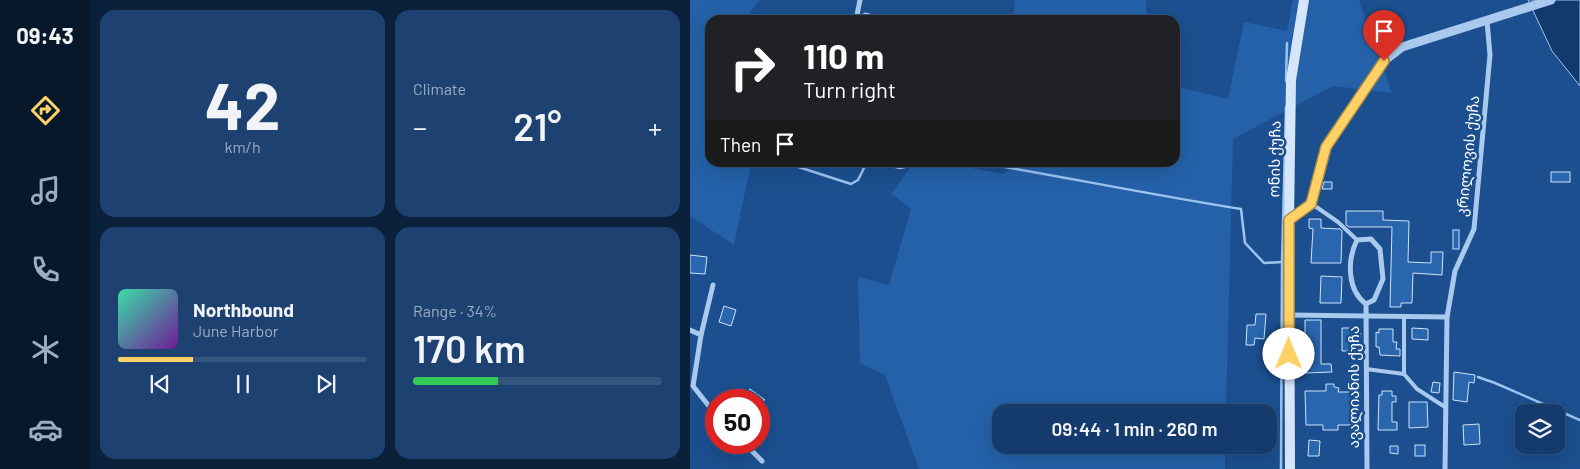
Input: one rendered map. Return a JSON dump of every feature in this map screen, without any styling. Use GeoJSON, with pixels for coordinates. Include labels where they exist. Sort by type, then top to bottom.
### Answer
{"type":"FeatureCollection","features":[{"type":"Feature","properties":{"kind":"main road","name":"ონის ქუჩა"},"geometry":{"type":"LineString","coordinates":[[1290,469],[1289,220],[1291,80],[1304,0]]}},
{"type":"Feature","properties":{"kind":"street"},"geometry":{"type":"LineString","coordinates":[[857,15],[860,0]]}},
{"type":"Feature","properties":{"kind":"street"},"geometry":{"type":"LineString","coordinates":[[1289,220],[1311,204],[1326,147],[1384,61],[1402,47],[1551,0]]}},
{"type":"Feature","properties":{"kind":"street","name":"კრილოვის ქუჩა"},"geometry":{"type":"LineString","coordinates":[[1445,469],[1447,317],[1454,271],[1474,229],[1490,55],[1487,21]]}},
{"type":"Feature","properties":{"kind":"street","name":"ავალიანის ქუჩა"},"geometry":{"type":"LineString","coordinates":[[1371,239],[1380,249],[1383,279],[1374,300],[1366,304],[1358,298],[1351,279],[1351,251],[1357,240],[1371,239]]}},
{"type":"Feature","properties":{"kind":"street"},"geometry":{"type":"LineString","coordinates":[[705,401],[693,386],[701,335],[713,285]]}},
{"type":"Feature","properties":{"kind":"street","name":"ავალიანის ქუჩა"},"geometry":{"type":"LineString","coordinates":[[1366,304],[1367,469]]}},
{"type":"Feature","properties":{"kind":"street"},"geometry":{"type":"LineString","coordinates":[[1289,315],[1447,317]]}},
{"type":"Feature","properties":{"kind":"street"},"geometry":{"type":"LineString","coordinates":[[690,330],[701,335]]}},
{"type":"Feature","properties":{"kind":"street"},"geometry":{"type":"LineString","coordinates":[[755,454],[762,461]]}},
{"type":"Feature","properties":{"kind":"lane"},"geometry":{"type":"LineString","coordinates":[[1311,204],[1338,222],[1357,240]]}},
{"type":"Feature","properties":{"kind":"lane"},"geometry":{"type":"LineString","coordinates":[[1404,317],[1404,374],[1417,389],[1446,407]]}},
{"type":"Feature","properties":{"kind":"lane"},"geometry":{"type":"LineString","coordinates":[[1366,369],[1404,374]]}},
{"type":"Feature","properties":{"kind":"shaded area"},"geometry":{"type":"Polygon","coordinates":[[[690,0],[760,0],[747,15],[705,15],[705,167],[750,167],[734,245],[690,216],[690,0]]]}},
{"type":"Feature","properties":{"kind":"shaded area"},"geometry":{"type":"Polygon","coordinates":[[[1015,0],[1146,0],[1147,15],[1014,15],[1015,0]]]}},
{"type":"Feature","properties":{"kind":"shaded area"},"geometry":{"type":"Polygon","coordinates":[[[1293,0],[1359,0],[1392,93],[1333,86],[1233,139],[1226,404],[992,404],[992,454],[1225,454],[1225,469],[919,469],[885,375],[860,363],[858,277],[889,285],[911,209],[891,194],[911,167],[965,167],[1003,174],[1013,167],[1180,167],[1180,87],[1228,99],[1244,22],[1287,31],[1293,0]]]}},
{"type":"Feature","properties":{"kind":"shaded area"},"geometry":{"type":"Polygon","coordinates":[[[1528,0],[1580,0],[1580,86],[1552,51],[1528,0]]]}},
{"type":"Feature","properties":{"kind":"building"},"geometry":{"type":"Polygon","coordinates":[[[1551,172],[1570,172],[1570,182],[1551,182],[1551,172]]]}},
{"type":"Feature","properties":{"kind":"building"},"geometry":{"type":"Polygon","coordinates":[[[1324,182],[1332,182],[1332,189],[1322,189],[1324,182]]]}},
{"type":"Feature","properties":{"kind":"building"},"geometry":{"type":"Polygon","coordinates":[[[1346,211],[1383,211],[1383,220],[1409,221],[1408,262],[1431,263],[1431,252],[1443,252],[1442,275],[1413,273],[1412,303],[1401,303],[1401,307],[1390,307],[1392,227],[1349,227],[1346,225],[1346,211]]]}},
{"type":"Feature","properties":{"kind":"building"},"geometry":{"type":"Polygon","coordinates":[[[1309,219],[1321,219],[1321,228],[1340,229],[1342,231],[1341,263],[1311,263],[1313,229],[1309,228],[1309,219]]]}},
{"type":"Feature","properties":{"kind":"building"},"geometry":{"type":"Polygon","coordinates":[[[1453,230],[1459,230],[1459,249],[1453,249],[1453,230]]]}},
{"type":"Feature","properties":{"kind":"building"},"geometry":{"type":"Polygon","coordinates":[[[690,255],[707,257],[705,274],[690,273],[690,255]]]}},
{"type":"Feature","properties":{"kind":"building"},"geometry":{"type":"Polygon","coordinates":[[[1321,276],[1342,277],[1341,303],[1320,303],[1321,276]]]}},
{"type":"Feature","properties":{"kind":"building"},"geometry":{"type":"Polygon","coordinates":[[[724,306],[736,310],[731,326],[719,322],[724,306]]]}},
{"type":"Feature","properties":{"kind":"building"},"geometry":{"type":"Polygon","coordinates":[[[1256,314],[1266,314],[1264,339],[1255,338],[1254,345],[1246,345],[1247,325],[1255,325],[1256,314]]]}},
{"type":"Feature","properties":{"kind":"building"},"geometry":{"type":"Polygon","coordinates":[[[1305,320],[1321,320],[1321,364],[1331,364],[1332,372],[1305,373],[1305,320]]]}},
{"type":"Feature","properties":{"kind":"building"},"geometry":{"type":"Polygon","coordinates":[[[1342,328],[1360,328],[1361,337],[1355,337],[1355,351],[1342,351],[1342,328]]]}},
{"type":"Feature","properties":{"kind":"building"},"geometry":{"type":"Polygon","coordinates":[[[1412,328],[1428,329],[1428,340],[1412,339],[1412,328]]]}},
{"type":"Feature","properties":{"kind":"building"},"geometry":{"type":"Polygon","coordinates":[[[1379,329],[1393,329],[1393,342],[1397,342],[1396,349],[1400,349],[1400,356],[1380,355],[1379,347],[1376,347],[1376,332],[1379,333],[1379,329]]]}},
{"type":"Feature","properties":{"kind":"building"},"geometry":{"type":"Polygon","coordinates":[[[1454,372],[1475,375],[1474,383],[1469,382],[1467,402],[1453,400],[1454,372]]]}},
{"type":"Feature","properties":{"kind":"building"},"geometry":{"type":"Polygon","coordinates":[[[1433,382],[1440,383],[1439,393],[1431,392],[1433,382]]]}},
{"type":"Feature","properties":{"kind":"building"},"geometry":{"type":"Polygon","coordinates":[[[1326,384],[1334,384],[1334,387],[1339,388],[1338,392],[1358,392],[1358,425],[1338,425],[1338,430],[1323,430],[1323,425],[1306,425],[1305,391],[1326,391],[1326,384]]]}},
{"type":"Feature","properties":{"kind":"building"},"geometry":{"type":"Polygon","coordinates":[[[1382,391],[1392,391],[1392,396],[1396,396],[1396,402],[1392,402],[1392,422],[1397,422],[1397,430],[1378,430],[1379,395],[1382,395],[1382,391]]]}},
{"type":"Feature","properties":{"kind":"building"},"geometry":{"type":"Polygon","coordinates":[[[1409,402],[1427,402],[1428,427],[1409,428],[1409,402]]]}},
{"type":"Feature","properties":{"kind":"building"},"geometry":{"type":"Polygon","coordinates":[[[1479,424],[1480,444],[1464,445],[1463,425],[1479,424]]]}},
{"type":"Feature","properties":{"kind":"building"},"geometry":{"type":"Polygon","coordinates":[[[1309,440],[1320,441],[1319,456],[1308,456],[1309,440]]]}},
{"type":"Feature","properties":{"kind":"building"},"geometry":{"type":"Polygon","coordinates":[[[1415,445],[1425,445],[1425,456],[1415,456],[1415,445]]]}},
{"type":"Feature","properties":{"kind":"building"},"geometry":{"type":"Polygon","coordinates":[[[1390,446],[1398,446],[1398,454],[1390,453],[1390,446]]]}},
{"type":"Feature","properties":{"kind":"waterway"},"geometry":{"type":"LineString","coordinates":[[1286,81],[1287,43]]}},
{"type":"Feature","properties":{"kind":"waterway"},"geometry":{"type":"LineString","coordinates":[[1281,469],[1282,262],[1286,107]]}},
{"type":"Feature","properties":{"kind":"waterway"},"geometry":{"type":"LineString","coordinates":[[798,167],[851,184],[858,180],[864,167]]}},
{"type":"Feature","properties":{"kind":"waterway"},"geometry":{"type":"LineString","coordinates":[[896,167],[905,167]]}},
{"type":"Feature","properties":{"kind":"waterway"},"geometry":{"type":"LineString","coordinates":[[1004,167],[1241,209],[1245,243],[1264,263],[1282,262]]}},
{"type":"Feature","properties":{"kind":"waterway"},"geometry":{"type":"LineString","coordinates":[[1478,377],[1580,420]]}},
{"type":"Feature","properties":{"kind":"route"},"geometry":{"type":"LineString","coordinates":[[1289,354],[1289,220],[1311,204],[1326,147],[1384,61]]}}]}
